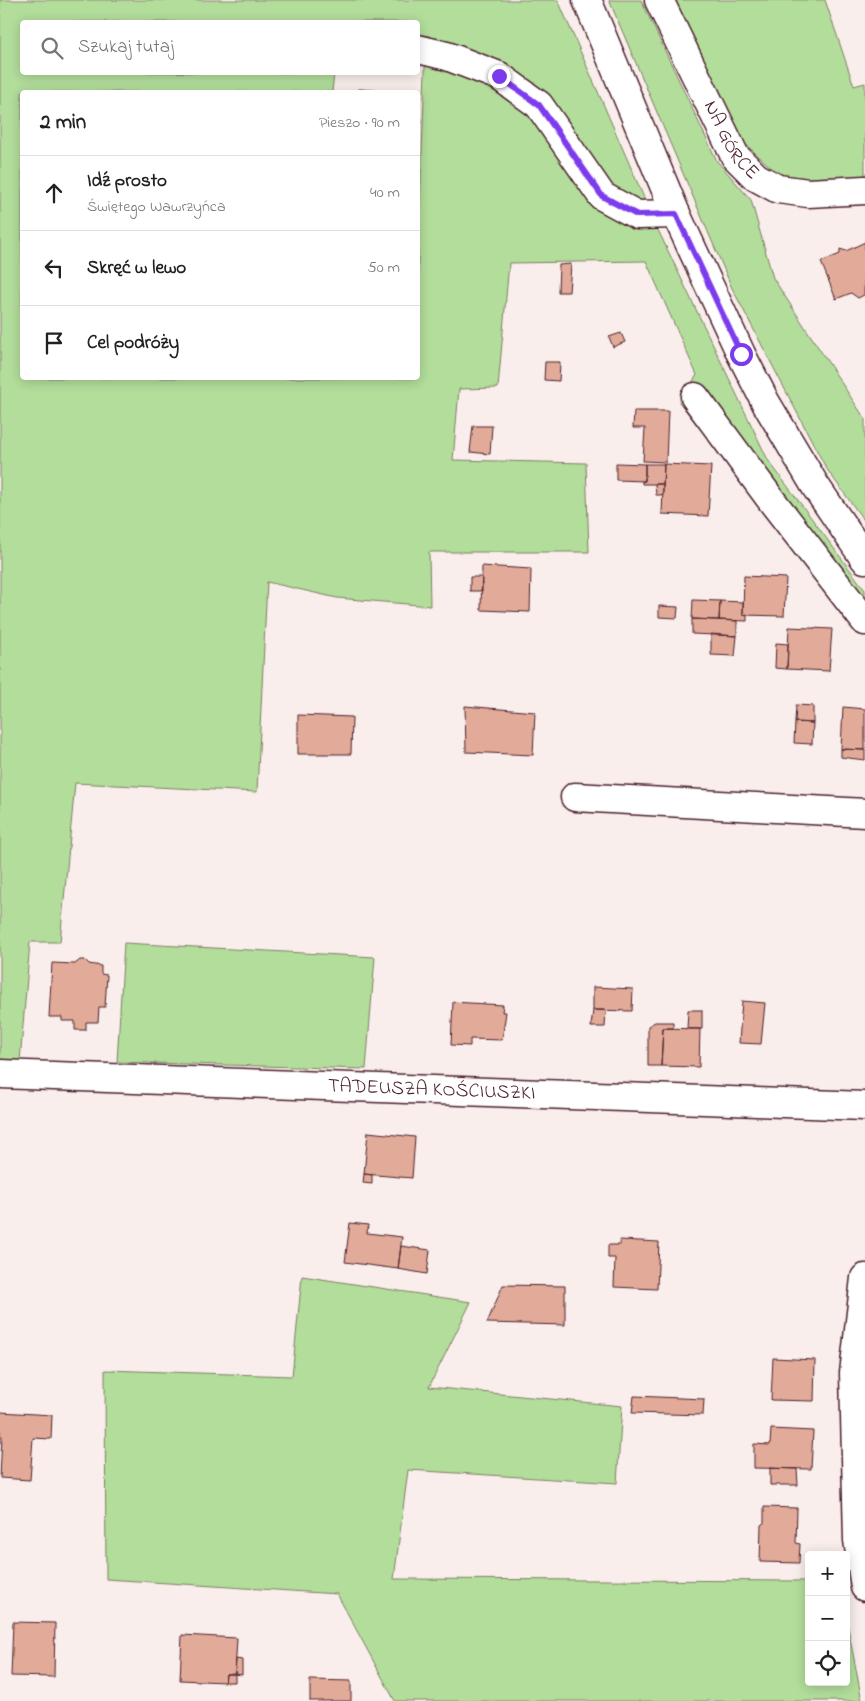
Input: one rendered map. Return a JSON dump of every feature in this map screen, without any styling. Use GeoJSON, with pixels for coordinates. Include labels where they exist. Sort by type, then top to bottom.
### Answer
{"type":"FeatureCollection","features":[{"type":"Feature","properties":{"kind":"street"},"geometry":{"type":"LineString","coordinates":[[586,0],[676,214],[766,403],[816,487],[865,559]]}},
{"type":"Feature","properties":{"kind":"street","name":"NA GÓRCE"},"geometry":{"type":"LineString","coordinates":[[659,0],[735,156],[756,177],[778,189],[808,193],[865,190]]}},
{"type":"Feature","properties":{"kind":"street"},"geometry":{"type":"LineString","coordinates":[[420,49],[447,56],[499,76],[539,105],[602,196],[637,215],[676,214]]}},
{"type":"Feature","properties":{"kind":"street"},"geometry":{"type":"LineString","coordinates":[[695,397],[772,501],[865,621]]}},
{"type":"Feature","properties":{"kind":"street"},"geometry":{"type":"LineString","coordinates":[[575,797],[865,813]]}},
{"type":"Feature","properties":{"kind":"street","name":"TADEUSZA KOŚCIUSZKI"},"geometry":{"type":"LineString","coordinates":[[0,1076],[865,1106]]}},
{"type":"Feature","properties":{"kind":"street"},"geometry":{"type":"LineString","coordinates":[[865,1278],[854,1373],[858,1540],[865,1587]]}},
{"type":"Feature","properties":{"kind":"green space"},"geometry":{"type":"Polygon","coordinates":[[[0,0],[558,0],[658,230],[768,460],[865,590],[865,636],[679,402],[697,375],[646,261],[509,263],[498,388],[459,389],[453,460],[586,463],[589,552],[429,552],[430,606],[337,598],[267,582],[257,792],[75,783],[60,942],[30,942],[20,1061],[0,1061],[0,0]]]}},
{"type":"Feature","properties":{"kind":"green space"},"geometry":{"type":"Polygon","coordinates":[[[609,0],[641,0],[717,161],[751,200],[773,278],[865,419],[865,522],[826,468],[732,288],[609,0]]]}},
{"type":"Feature","properties":{"kind":"green space"},"geometry":{"type":"Polygon","coordinates":[[[673,0],[825,0],[854,86],[865,83],[865,179],[825,180],[778,174],[741,140],[673,0]]]}},
{"type":"Feature","properties":{"kind":"green space"},"geometry":{"type":"Polygon","coordinates":[[[124,943],[375,957],[366,1069],[117,1062],[124,943]]]}},
{"type":"Feature","properties":{"kind":"green space"},"geometry":{"type":"Polygon","coordinates":[[[302,1276],[471,1302],[429,1387],[622,1406],[617,1483],[408,1470],[394,1579],[805,1581],[805,1686],[850,1686],[850,1638],[862,1701],[395,1701],[337,1594],[106,1579],[105,1370],[292,1376],[302,1276]]]}},
{"type":"Feature","properties":{"kind":"building"},"geometry":{"type":"Polygon","coordinates":[[[865,242],[864,295],[858,298],[851,293],[836,299],[821,262],[840,254],[840,249],[846,251],[865,242]]]}},
{"type":"Feature","properties":{"kind":"building"},"geometry":{"type":"Polygon","coordinates":[[[571,264],[569,292],[558,292],[559,265],[571,264]]]}},
{"type":"Feature","properties":{"kind":"building"},"geometry":{"type":"Polygon","coordinates":[[[621,333],[625,342],[613,347],[609,337],[621,333]]]}},
{"type":"Feature","properties":{"kind":"building"},"geometry":{"type":"Polygon","coordinates":[[[545,362],[560,362],[559,381],[544,380],[545,362]]]}},
{"type":"Feature","properties":{"kind":"building"},"geometry":{"type":"Polygon","coordinates":[[[634,411],[668,411],[666,462],[643,461],[645,428],[633,428],[634,411]]]}},
{"type":"Feature","properties":{"kind":"building"},"geometry":{"type":"Polygon","coordinates":[[[473,426],[492,426],[490,454],[470,452],[473,426]]]}},
{"type":"Feature","properties":{"kind":"building"},"geometry":{"type":"Polygon","coordinates":[[[616,463],[645,464],[645,481],[616,480],[616,463]]]}},
{"type":"Feature","properties":{"kind":"building"},"geometry":{"type":"Polygon","coordinates":[[[645,464],[664,464],[663,484],[642,484],[642,481],[645,481],[645,464]]]}},
{"type":"Feature","properties":{"kind":"building"},"geometry":{"type":"Polygon","coordinates":[[[664,464],[711,466],[708,516],[662,514],[664,464]]]}},
{"type":"Feature","properties":{"kind":"building"},"geometry":{"type":"Polygon","coordinates":[[[655,484],[663,484],[663,495],[656,495],[655,484]]]}},
{"type":"Feature","properties":{"kind":"building"},"geometry":{"type":"Polygon","coordinates":[[[482,566],[531,569],[530,612],[481,610],[482,566]]]}},
{"type":"Feature","properties":{"kind":"building"},"geometry":{"type":"Polygon","coordinates":[[[744,576],[786,578],[784,616],[743,615],[744,576]]]}},
{"type":"Feature","properties":{"kind":"building"},"geometry":{"type":"Polygon","coordinates":[[[470,577],[482,577],[482,591],[470,591],[470,577]]]}},
{"type":"Feature","properties":{"kind":"building"},"geometry":{"type":"Polygon","coordinates":[[[693,600],[720,601],[719,620],[692,619],[693,600]]]}},
{"type":"Feature","properties":{"kind":"building"},"geometry":{"type":"Polygon","coordinates":[[[720,601],[743,602],[743,615],[747,614],[747,621],[719,620],[720,601]]]}},
{"type":"Feature","properties":{"kind":"building"},"geometry":{"type":"Polygon","coordinates":[[[659,606],[678,607],[677,618],[659,617],[659,606]]]}},
{"type":"Feature","properties":{"kind":"building"},"geometry":{"type":"Polygon","coordinates":[[[692,619],[737,621],[737,636],[692,634],[692,619]]]}},
{"type":"Feature","properties":{"kind":"building"},"geometry":{"type":"Polygon","coordinates":[[[789,627],[832,629],[829,671],[787,669],[789,627]]]}},
{"type":"Feature","properties":{"kind":"building"},"geometry":{"type":"Polygon","coordinates":[[[711,634],[737,636],[735,656],[711,655],[711,634]]]}},
{"type":"Feature","properties":{"kind":"building"},"geometry":{"type":"Polygon","coordinates":[[[776,643],[788,644],[787,669],[775,668],[776,643]]]}},
{"type":"Feature","properties":{"kind":"building"},"geometry":{"type":"Polygon","coordinates":[[[796,705],[813,706],[813,723],[795,722],[796,705]]]}},
{"type":"Feature","properties":{"kind":"building"},"geometry":{"type":"Polygon","coordinates":[[[465,706],[535,712],[533,755],[466,752],[465,706]]]}},
{"type":"Feature","properties":{"kind":"building"},"geometry":{"type":"Polygon","coordinates":[[[843,707],[865,709],[865,750],[841,749],[843,707]]]}},
{"type":"Feature","properties":{"kind":"building"},"geometry":{"type":"Polygon","coordinates":[[[298,715],[352,717],[351,754],[298,754],[298,715]]]}},
{"type":"Feature","properties":{"kind":"building"},"geometry":{"type":"Polygon","coordinates":[[[795,722],[813,723],[812,744],[794,743],[795,722]]]}},
{"type":"Feature","properties":{"kind":"building"},"geometry":{"type":"Polygon","coordinates":[[[841,749],[865,750],[865,760],[841,757],[841,749]]]}},
{"type":"Feature","properties":{"kind":"building"},"geometry":{"type":"Polygon","coordinates":[[[80,960],[101,966],[101,974],[107,975],[105,1007],[99,1007],[98,1022],[86,1022],[86,1030],[75,1030],[75,1021],[62,1021],[62,1017],[49,1017],[52,963],[75,964],[80,960]]]}},
{"type":"Feature","properties":{"kind":"building"},"geometry":{"type":"Polygon","coordinates":[[[593,987],[633,989],[632,1011],[593,1010],[593,987]]]}},
{"type":"Feature","properties":{"kind":"building"},"geometry":{"type":"Polygon","coordinates":[[[742,1001],[765,1003],[761,1044],[739,1043],[742,1001]]]}},
{"type":"Feature","properties":{"kind":"building"},"geometry":{"type":"Polygon","coordinates":[[[453,1002],[503,1005],[502,1012],[506,1012],[502,1040],[470,1039],[470,1046],[451,1045],[453,1002]]]}},
{"type":"Feature","properties":{"kind":"building"},"geometry":{"type":"Polygon","coordinates":[[[593,1010],[606,1010],[605,1027],[591,1027],[593,1010]]]}},
{"type":"Feature","properties":{"kind":"building"},"geometry":{"type":"Polygon","coordinates":[[[688,1010],[702,1010],[702,1029],[687,1029],[688,1010]]]}},
{"type":"Feature","properties":{"kind":"building"},"geometry":{"type":"Polygon","coordinates":[[[655,1022],[673,1022],[673,1028],[663,1028],[661,1066],[648,1066],[648,1026],[655,1022]]]}},
{"type":"Feature","properties":{"kind":"building"},"geometry":{"type":"Polygon","coordinates":[[[663,1028],[700,1029],[699,1067],[661,1066],[663,1028]]]}},
{"type":"Feature","properties":{"kind":"building"},"geometry":{"type":"Polygon","coordinates":[[[368,1132],[415,1137],[412,1178],[364,1174],[368,1132]]]}},
{"type":"Feature","properties":{"kind":"building"},"geometry":{"type":"Polygon","coordinates":[[[364,1174],[372,1175],[372,1184],[363,1183],[364,1174]]]}},
{"type":"Feature","properties":{"kind":"building"},"geometry":{"type":"Polygon","coordinates":[[[350,1223],[368,1225],[367,1233],[402,1237],[398,1269],[345,1262],[350,1223]]]}},
{"type":"Feature","properties":{"kind":"building"},"geometry":{"type":"Polygon","coordinates":[[[620,1240],[659,1242],[657,1289],[614,1287],[615,1258],[608,1258],[608,1245],[620,1245],[620,1240]]]}},
{"type":"Feature","properties":{"kind":"building"},"geometry":{"type":"Polygon","coordinates":[[[401,1246],[430,1250],[427,1274],[398,1269],[401,1246]]]}},
{"type":"Feature","properties":{"kind":"building"},"geometry":{"type":"Polygon","coordinates":[[[503,1285],[565,1286],[565,1325],[487,1323],[503,1285]]]}},
{"type":"Feature","properties":{"kind":"building"},"geometry":{"type":"Polygon","coordinates":[[[773,1358],[815,1360],[814,1401],[771,1400],[773,1358]]]}},
{"type":"Feature","properties":{"kind":"building"},"geometry":{"type":"Polygon","coordinates":[[[634,1396],[704,1399],[703,1415],[632,1413],[634,1396]]]}},
{"type":"Feature","properties":{"kind":"building"},"geometry":{"type":"Polygon","coordinates":[[[0,1412],[52,1415],[51,1439],[33,1438],[30,1480],[0,1478],[2,1436],[0,1436],[0,1412]]]}},
{"type":"Feature","properties":{"kind":"building"},"geometry":{"type":"Polygon","coordinates":[[[771,1429],[813,1431],[811,1469],[754,1468],[754,1444],[770,1445],[771,1429]]]}},
{"type":"Feature","properties":{"kind":"building"},"geometry":{"type":"Polygon","coordinates":[[[770,1468],[797,1469],[798,1485],[770,1485],[770,1468]]]}},
{"type":"Feature","properties":{"kind":"building"},"geometry":{"type":"Polygon","coordinates":[[[764,1507],[797,1508],[796,1543],[800,1544],[799,1563],[760,1562],[761,1525],[764,1523],[764,1507]]]}},
{"type":"Feature","properties":{"kind":"building"},"geometry":{"type":"Polygon","coordinates":[[[13,1622],[55,1623],[54,1677],[11,1676],[13,1622]]]}},
{"type":"Feature","properties":{"kind":"building"},"geometry":{"type":"Polygon","coordinates":[[[182,1635],[237,1638],[235,1674],[226,1674],[225,1682],[180,1680],[182,1635]]]}},
{"type":"Feature","properties":{"kind":"building"},"geometry":{"type":"Polygon","coordinates":[[[236,1659],[242,1660],[242,1675],[235,1674],[236,1659]]]}},
{"type":"Feature","properties":{"kind":"building"},"geometry":{"type":"Polygon","coordinates":[[[226,1674],[235,1674],[235,1682],[225,1682],[226,1674]]]}},
{"type":"Feature","properties":{"kind":"building"},"geometry":{"type":"Polygon","coordinates":[[[310,1680],[351,1681],[351,1701],[310,1701],[310,1680]]]}},
{"type":"Feature","properties":{"kind":"route"},"geometry":{"type":"LineString","coordinates":[[499,76],[539,105],[602,196],[637,215],[676,214],[741,354]]}}]}
